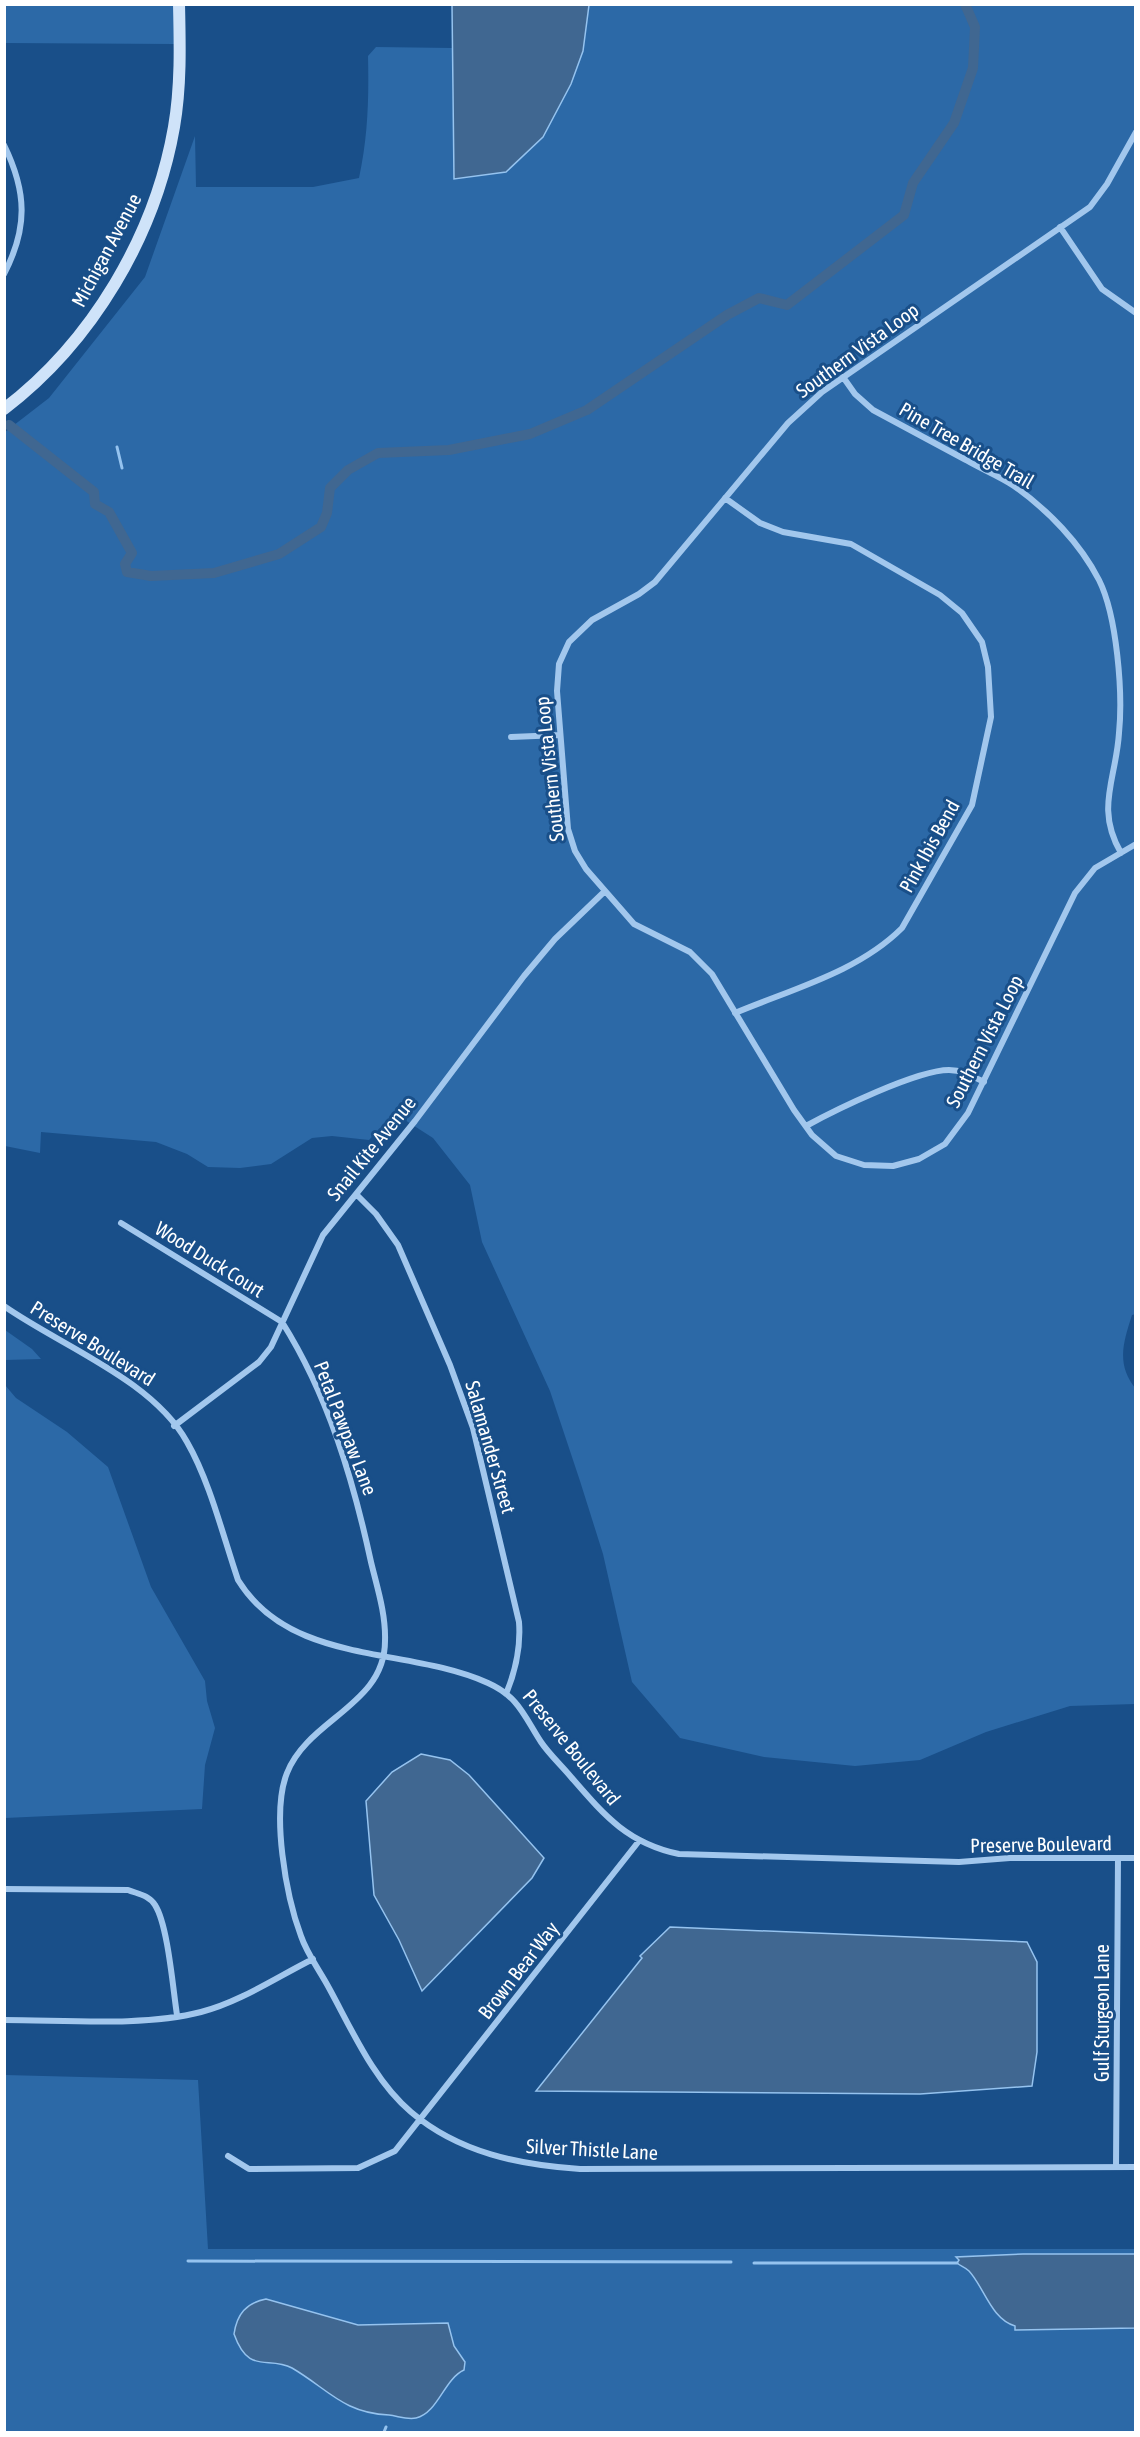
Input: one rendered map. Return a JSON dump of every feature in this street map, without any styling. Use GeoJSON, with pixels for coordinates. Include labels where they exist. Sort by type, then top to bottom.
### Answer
{"type":"FeatureCollection","features":[{"type":"Feature","properties":{"kind":"street","name":"Michigan Avenue"},"geometry":{"type":"LineString","coordinates":[[4,409],[48,372],[88,324],[136,244],[159,190],[175,126],[180,47],[179,4]]}},
{"type":"Feature","properties":{"kind":"street","name":"Southern Vista Loop"},"geometry":{"type":"LineString","coordinates":[[1136,132],[1107,184],[1090,207],[822,392],[788,423],[655,582],[639,594],[592,620],[569,642],[559,664],[557,691],[568,829],[575,851],[605,891],[634,924],[690,952],[712,974],[806,1126],[836,1156],[864,1165],[893,1166],[920,1159],[945,1144],[968,1113],[984,1082],[1075,892],[1095,868],[1136,844]]}},
{"type":"Feature","properties":{"kind":"street"},"geometry":{"type":"LineString","coordinates":[[4,145],[14,166],[23,209],[22,230],[4,274]]}},
{"type":"Feature","properties":{"kind":"street"},"geometry":{"type":"LineString","coordinates":[[1060,227],[1102,289],[1136,313]]}},
{"type":"Feature","properties":{"kind":"street","name":"Pine Tree Bridge Trail"},"geometry":{"type":"LineString","coordinates":[[843,377],[855,394],[873,410],[1012,485],[1050,515],[1080,551],[1099,582],[1115,639],[1119,733],[1107,798],[1107,818],[1112,836],[1121,853]]}},
{"type":"Feature","properties":{"kind":"street","name":"Pink Ibis Bend"},"geometry":{"type":"LineString","coordinates":[[724,498],[760,523],[783,532],[851,544],[940,595],[962,613],[982,642],[988,667],[991,717],[972,805],[902,928],[886,944],[863,961],[735,1013]]}},
{"type":"Feature","properties":{"kind":"street"},"geometry":{"type":"LineString","coordinates":[[511,737],[560,735]]}},
{"type":"Feature","properties":{"kind":"street","name":"Snail Kite Avenue"},"geometry":{"type":"LineString","coordinates":[[174,1426],[259,1362],[271,1347],[323,1235],[524,976],[555,939],[605,891]]}},
{"type":"Feature","properties":{"kind":"street"},"geometry":{"type":"LineString","coordinates":[[806,1126],[919,1076],[946,1070],[962,1071],[984,1082]]}},
{"type":"Feature","properties":{"kind":"street","name":"Salamander Street"},"geometry":{"type":"LineString","coordinates":[[356,1194],[376,1214],[398,1245],[450,1365],[473,1428],[519,1622],[520,1643],[515,1673],[506,1694]]}},
{"type":"Feature","properties":{"kind":"street","name":"Wood Duck Court"},"geometry":{"type":"LineString","coordinates":[[121,1223],[282,1322]]}},
{"type":"Feature","properties":{"kind":"street","name":"Preserve Boulevard"},"geometry":{"type":"LineString","coordinates":[[4,1306],[124,1380],[156,1404],[187,1441],[238,1580],[249,1598],[288,1629],[312,1639],[458,1673],[489,1683],[516,1701],[542,1742],[602,1813],[626,1834],[654,1849],[679,1854],[959,1862],[1010,1858],[1136,1858]]}},
{"type":"Feature","properties":{"kind":"street","name":"Petal Pawpaw Lane"},"geometry":{"type":"LineString","coordinates":[[282,1322],[297,1345],[329,1418],[355,1490],[383,1612],[386,1641],[383,1656]]}},
{"type":"Feature","properties":{"kind":"street","name":"Silver Thistle Lane"},"geometry":{"type":"LineString","coordinates":[[383,1656],[373,1684],[352,1704],[312,1735],[295,1756],[281,1793],[278,1813],[291,1904],[302,1938],[387,2088],[422,2120],[453,2140],[490,2155],[531,2165],[580,2169],[1136,2167]]}},
{"type":"Feature","properties":{"kind":"street","name":"Brown Bear Way"},"geometry":{"type":"LineString","coordinates":[[228,2156],[249,2169],[358,2168],[395,2151],[422,2120],[639,1841]]}},
{"type":"Feature","properties":{"kind":"street","name":"Gulf Sturgeon Lane"},"geometry":{"type":"LineString","coordinates":[[1116,2167],[1118,1858]]}},
{"type":"Feature","properties":{"kind":"street"},"geometry":{"type":"LineString","coordinates":[[4,1889],[128,1890],[147,1896],[156,1906],[163,1929],[177,2016]]}},
{"type":"Feature","properties":{"kind":"street"},"geometry":{"type":"LineString","coordinates":[[4,2020],[142,2019],[201,2012],[230,2002],[313,1959]]}},
{"type":"Feature","properties":{"kind":"shaded area"},"geometry":{"type":"Polygon","coordinates":[[[5,5],[174,5],[175,44],[5,43],[5,5]]]}},
{"type":"Feature","properties":{"kind":"shaded area"},"geometry":{"type":"Polygon","coordinates":[[[452,5],[589,5],[583,51],[571,84],[543,137],[506,172],[454,179],[452,5]]]}},
{"type":"Feature","properties":{"kind":"shaded area"},"geometry":{"type":"Polygon","coordinates":[[[589,5],[1135,5],[1136,1314],[1132,1315],[1123,1354],[1126,1371],[1136,1389],[1135,1704],[1070,1706],[986,1732],[920,1760],[855,1766],[764,1757],[680,1738],[632,1682],[603,1554],[550,1391],[482,1242],[470,1185],[433,1138],[394,1113],[369,1140],[332,1136],[312,1138],[271,1164],[240,1168],[208,1167],[187,1154],[156,1142],[41,1132],[40,1153],[5,1146],[5,432],[49,398],[145,277],[195,136],[196,187],[313,187],[359,178],[367,117],[368,56],[376,47],[452,48],[454,179],[506,172],[543,137],[571,84],[583,51],[589,5]]]}},
{"type":"Feature","properties":{"kind":"shaded area"},"geometry":{"type":"Polygon","coordinates":[[[5,1330],[32,1349],[41,1359],[5,1360],[5,1330]]]}},
{"type":"Feature","properties":{"kind":"shaded area"},"geometry":{"type":"Polygon","coordinates":[[[5,1385],[16,1398],[67,1432],[108,1467],[151,1587],[205,1681],[207,1701],[215,1728],[205,1765],[202,1809],[5,1818],[5,1385]]]}},
{"type":"Feature","properties":{"kind":"shaded area"},"geometry":{"type":"Polygon","coordinates":[[[421,1754],[450,1760],[469,1775],[544,1858],[532,1878],[422,1991],[399,1940],[374,1895],[366,1801],[392,1772],[421,1754]]]}},
{"type":"Feature","properties":{"kind":"shaded area"},"geometry":{"type":"Polygon","coordinates":[[[670,1927],[1027,1942],[1037,1962],[1037,2052],[1032,2086],[920,2094],[536,2091],[642,1958],[640,1956],[670,1927]]]}},
{"type":"Feature","properties":{"kind":"shaded area"},"geometry":{"type":"Polygon","coordinates":[[[5,2075],[198,2080],[208,2249],[1135,2249],[1135,2432],[5,2432],[5,2075]]]}},
{"type":"Feature","properties":{"kind":"shaded area"},"geometry":{"type":"Polygon","coordinates":[[[1023,2254],[1135,2254],[1135,2328],[1015,2330],[1015,2326],[1000,2317],[994,2310],[974,2278],[957,2263],[959,2260],[956,2257],[1023,2254]]]}},
{"type":"Feature","properties":{"kind":"shaded area"},"geometry":{"type":"Polygon","coordinates":[[[266,2299],[358,2325],[448,2323],[454,2346],[465,2362],[464,2370],[457,2374],[436,2403],[424,2415],[406,2418],[360,2410],[337,2399],[292,2368],[260,2362],[246,2355],[234,2334],[237,2321],[244,2310],[253,2303],[266,2299]]]}},
{"type":"Feature","properties":{"kind":"waterway"},"geometry":{"type":"LineString","coordinates":[[9,425],[94,492],[95,504],[109,512],[132,553],[125,564],[127,572],[151,576],[214,573],[279,554],[321,527],[327,513],[330,488],[348,470],[378,453],[449,450],[530,434],[587,410],[727,315],[759,298],[787,305],[904,215],[913,183],[954,123],[973,68],[975,27],[965,4]]}},
{"type":"Feature","properties":{"kind":"waterway"},"geometry":{"type":"LineString","coordinates":[[117,447],[122,468]]}},
{"type":"Feature","properties":{"kind":"waterway"},"geometry":{"type":"LineString","coordinates":[[188,2261],[731,2262]]}},
{"type":"Feature","properties":{"kind":"waterway"},"geometry":{"type":"LineString","coordinates":[[754,2263],[957,2263]]}},
{"type":"Feature","properties":{"kind":"waterway"},"geometry":{"type":"LineString","coordinates":[[384,2432],[386,2427]]}}]}
